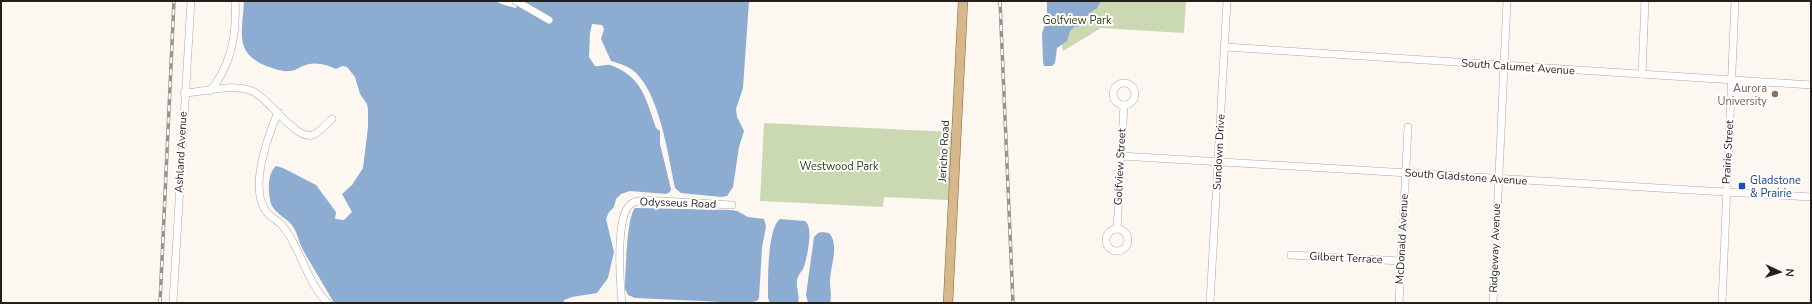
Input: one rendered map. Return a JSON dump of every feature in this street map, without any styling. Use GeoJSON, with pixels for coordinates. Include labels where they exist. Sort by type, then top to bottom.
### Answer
{"type":"FeatureCollection","features":[{"type":"Feature","properties":{"kind":"main road","name":"Jericho Road"},"geometry":{"type":"LineString","coordinates":[[948,303],[963,1]]}},
{"type":"Feature","properties":{"kind":"street","name":"Ashland Avenue"},"geometry":{"type":"LineString","coordinates":[[173,303],[184,93],[191,1]]}},
{"type":"Feature","properties":{"kind":"street"},"geometry":{"type":"LineString","coordinates":[[210,91],[220,79],[229,58],[235,23],[235,1]]}},
{"type":"Feature","properties":{"kind":"street"},"geometry":{"type":"LineString","coordinates":[[516,1],[550,20]]}},
{"type":"Feature","properties":{"kind":"street","name":"Sundown Drive"},"geometry":{"type":"LineString","coordinates":[[1210,303],[1227,1]]}},
{"type":"Feature","properties":{"kind":"street","name":"Ridgeway Avenue"},"geometry":{"type":"LineString","coordinates":[[1493,303],[1507,1]]}},
{"type":"Feature","properties":{"kind":"street"},"geometry":{"type":"LineString","coordinates":[[1642,74],[1645,1]]}},
{"type":"Feature","properties":{"kind":"street","name":"Prairie Street"},"geometry":{"type":"LineString","coordinates":[[1722,303],[1735,1]]}},
{"type":"Feature","properties":{"kind":"street","name":"South Calumet Avenue"},"geometry":{"type":"LineString","coordinates":[[1225,47],[1811,85]]}},
{"type":"Feature","properties":{"kind":"street"},"geometry":{"type":"LineString","coordinates":[[184,93],[240,88],[251,91],[266,100],[300,133],[311,136],[332,119]]}},
{"type":"Feature","properties":{"kind":"street","name":"Golfview Street"},"geometry":{"type":"LineString","coordinates":[[1117,229],[1124,105]]}},
{"type":"Feature","properties":{"kind":"street"},"geometry":{"type":"LineString","coordinates":[[278,112],[265,142],[263,152],[260,188],[261,199],[264,208],[269,215],[279,222],[287,233],[315,286],[328,303]]}},
{"type":"Feature","properties":{"kind":"street","name":"McDonald Avenue"},"geometry":{"type":"LineString","coordinates":[[1399,303],[1408,127]]}},
{"type":"Feature","properties":{"kind":"street","name":"South Gladstone Avenue"},"geometry":{"type":"LineString","coordinates":[[1121,156],[1498,180],[1726,191],[1811,197]]}},
{"type":"Feature","properties":{"kind":"street","name":"Odysseus Road"},"geometry":{"type":"LineString","coordinates":[[622,303],[619,268],[622,225],[629,206],[636,201],[644,200],[732,205]]}},
{"type":"Feature","properties":{"kind":"street","name":"Gilbert Terrace"},"geometry":{"type":"LineString","coordinates":[[1291,255],[1401,261]]}},
{"type":"Feature","properties":{"kind":"green space","name":"Golfview Park"},"geometry":{"type":"Polygon","coordinates":[[[1052,1],[1186,1],[1184,33],[1101,28],[1063,51],[1052,1]]]}},
{"type":"Feature","properties":{"kind":"green space","name":"Westwood Park"},"geometry":{"type":"Polygon","coordinates":[[[764,123],[952,132],[948,200],[884,197],[883,207],[760,201],[764,123]]]}},
{"type":"Feature","properties":{"kind":"water"},"geometry":{"type":"Polygon","coordinates":[[[244,1],[495,1],[516,8],[519,1],[749,1],[743,88],[736,109],[737,117],[744,131],[739,147],[733,187],[727,196],[721,197],[681,193],[675,188],[661,123],[649,91],[641,78],[631,69],[611,61],[601,39],[604,29],[602,25],[592,24],[589,57],[595,66],[610,65],[629,75],[641,90],[656,128],[660,131],[660,144],[671,189],[670,192],[666,194],[630,191],[621,194],[616,199],[614,207],[609,212],[606,219],[614,252],[608,278],[597,293],[572,297],[564,300],[563,303],[334,303],[303,250],[294,228],[273,208],[269,195],[270,178],[273,169],[276,166],[316,185],[336,212],[335,219],[344,220],[352,212],[342,194],[352,185],[363,168],[368,127],[367,104],[360,94],[355,77],[347,67],[342,66],[336,69],[315,63],[286,71],[266,66],[248,54],[242,40],[244,1]]]}},
{"type":"Feature","properties":{"kind":"water"},"geometry":{"type":"Polygon","coordinates":[[[1047,1],[1101,1],[1097,8],[1091,12],[1084,25],[1074,27],[1070,31],[1067,41],[1057,48],[1055,63],[1052,66],[1044,66],[1043,62],[1042,33],[1047,19],[1047,1]]]}},
{"type":"Feature","properties":{"kind":"water"},"geometry":{"type":"Polygon","coordinates":[[[635,208],[731,210],[737,211],[748,217],[764,219],[766,226],[762,248],[759,298],[757,301],[746,303],[635,298],[628,295],[625,289],[627,242],[630,221],[635,208]]]}},
{"type":"Feature","properties":{"kind":"water"},"geometry":{"type":"Polygon","coordinates":[[[780,219],[805,221],[808,224],[808,250],[803,269],[797,279],[799,297],[798,303],[770,303],[768,298],[770,244],[776,225],[780,219]]]}},
{"type":"Feature","properties":{"kind":"water"},"geometry":{"type":"Polygon","coordinates":[[[818,233],[829,233],[834,244],[834,256],[830,275],[831,300],[830,303],[808,303],[806,295],[814,237],[818,233]]]}},
{"type":"Feature","properties":{"kind":"railway"},"geometry":{"type":"LineString","coordinates":[[160,303],[174,1]]}},
{"type":"Feature","properties":{"kind":"railway"},"geometry":{"type":"LineString","coordinates":[[1000,1],[1013,303]]}},
{"type":"Feature","properties":{"kind":"place","name":"Aurora University"},"geometry":{"type":"Point","coordinates":[1775,94]}},
{"type":"Feature","properties":{"kind":"place","name":"Gladstone & Prairie"},"geometry":{"type":"Point","coordinates":[1742,186]}}]}
